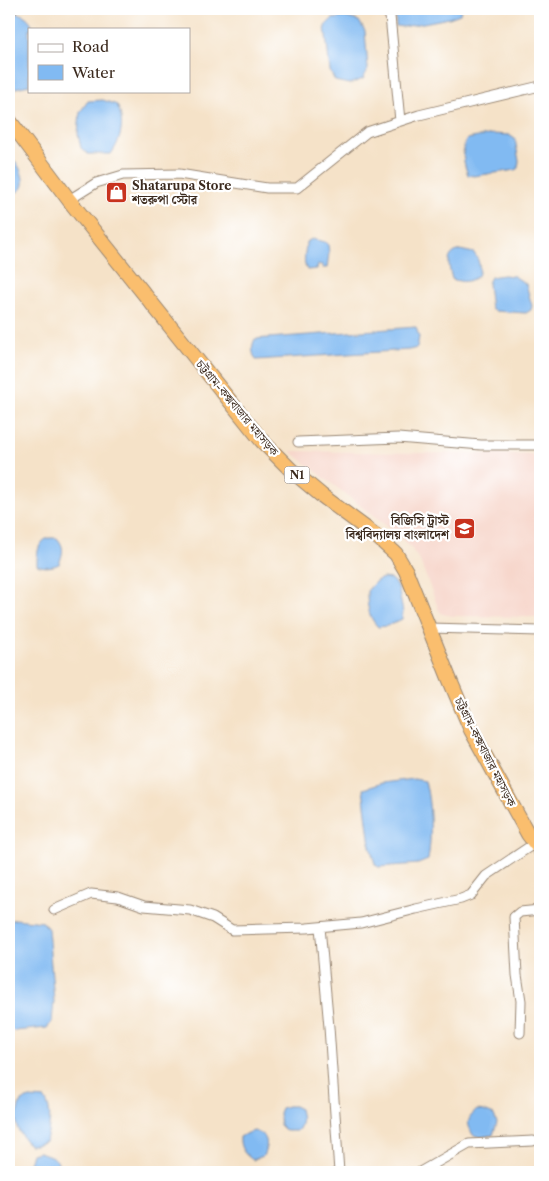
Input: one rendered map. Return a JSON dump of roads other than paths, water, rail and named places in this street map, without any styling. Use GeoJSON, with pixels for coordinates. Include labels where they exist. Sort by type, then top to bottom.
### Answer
{"type":"FeatureCollection","features":[{"type":"Feature","properties":{"kind":"highway","name":"চট্টগ্রাম-কক্সবাজার মহাসড়ক"},"geometry":{"type":"LineString","coordinates":[[9,120],[68,200],[262,441],[291,470],[376,535],[396,554],[406,571],[471,730],[528,834],[538,846]]}},
{"type":"Feature","properties":{"kind":"street"},"geometry":{"type":"LineString","coordinates":[[9,10],[13,9]]}},
{"type":"Feature","properties":{"kind":"street"},"geometry":{"type":"LineString","coordinates":[[383,9],[390,16],[400,121]]}},
{"type":"Feature","properties":{"kind":"street"},"geometry":{"type":"LineString","coordinates":[[68,200],[96,183],[123,175],[179,174],[267,188],[297,188],[367,132],[419,115],[540,86]]}},
{"type":"Feature","properties":{"kind":"street"},"geometry":{"type":"LineString","coordinates":[[298,442],[398,438],[481,445],[540,445]]}},
{"type":"Feature","properties":{"kind":"street"},"geometry":{"type":"LineString","coordinates":[[428,628],[540,631]]}},
{"type":"Feature","properties":{"kind":"street"},"geometry":{"type":"LineString","coordinates":[[54,910],[91,894],[118,897],[144,906],[190,910],[213,918],[232,930],[320,927],[361,923],[462,899],[471,895],[486,876],[538,846]]}},
{"type":"Feature","properties":{"kind":"street"},"geometry":{"type":"LineString","coordinates":[[520,1033],[521,1001],[517,975],[514,917],[520,912],[540,910]]}},
{"type":"Feature","properties":{"kind":"street"},"geometry":{"type":"LineString","coordinates":[[320,927],[339,1172]]}},
{"type":"Feature","properties":{"kind":"street"},"geometry":{"type":"LineString","coordinates":[[420,1172],[469,1144],[533,1141]]}},
{"type":"Feature","properties":{"kind":"water"},"geometry":{"type":"Polygon","coordinates":[[[395,9],[461,9],[460,14],[449,18],[403,27],[396,26],[395,9]]]}},
{"type":"Feature","properties":{"kind":"water"},"geometry":{"type":"Polygon","coordinates":[[[18,13],[24,16],[31,23],[33,28],[28,28],[28,85],[16,88],[9,83],[9,15],[18,13]]]}},
{"type":"Feature","properties":{"kind":"water"},"geometry":{"type":"Polygon","coordinates":[[[345,17],[359,21],[365,31],[368,69],[363,79],[349,84],[335,81],[330,71],[325,26],[332,19],[345,17]]]}},
{"type":"Feature","properties":{"kind":"water"},"geometry":{"type":"Polygon","coordinates":[[[103,100],[117,105],[122,124],[120,136],[111,154],[88,154],[81,148],[78,134],[80,112],[88,101],[103,100]]]}},
{"type":"Feature","properties":{"kind":"water"},"geometry":{"type":"Polygon","coordinates":[[[493,134],[509,135],[515,139],[519,161],[518,168],[516,170],[474,176],[468,175],[463,152],[467,139],[493,134]]]}},
{"type":"Feature","properties":{"kind":"water"},"geometry":{"type":"Polygon","coordinates":[[[9,160],[15,161],[17,164],[23,177],[23,186],[17,192],[9,193],[9,160]]]}},
{"type":"Feature","properties":{"kind":"water"},"geometry":{"type":"Polygon","coordinates":[[[312,239],[325,242],[328,245],[327,268],[318,265],[317,269],[307,270],[304,260],[306,242],[312,239]]]}},
{"type":"Feature","properties":{"kind":"water"},"geometry":{"type":"Polygon","coordinates":[[[460,250],[474,253],[478,261],[478,276],[469,281],[452,279],[449,265],[450,258],[455,252],[460,250]]]}},
{"type":"Feature","properties":{"kind":"water"},"geometry":{"type":"Polygon","coordinates":[[[514,276],[526,284],[532,306],[531,310],[526,313],[494,311],[491,309],[488,283],[491,277],[514,276]]]}},
{"type":"Feature","properties":{"kind":"water"},"geometry":{"type":"Polygon","coordinates":[[[416,327],[419,337],[417,348],[409,350],[256,360],[253,352],[255,339],[416,327]]]}},
{"type":"Feature","properties":{"kind":"water"},"geometry":{"type":"Polygon","coordinates":[[[57,538],[62,547],[62,553],[59,564],[43,567],[37,565],[38,553],[44,540],[57,538]]]}},
{"type":"Feature","properties":{"kind":"water"},"geometry":{"type":"Polygon","coordinates":[[[383,578],[391,579],[398,587],[403,612],[402,619],[387,626],[378,627],[372,619],[369,610],[367,591],[376,581],[383,578]]]}},
{"type":"Feature","properties":{"kind":"water"},"geometry":{"type":"Polygon","coordinates":[[[414,779],[425,781],[429,800],[430,841],[428,860],[418,864],[378,867],[375,864],[370,846],[363,789],[382,783],[414,779]]]}},
{"type":"Feature","properties":{"kind":"water"},"geometry":{"type":"Polygon","coordinates":[[[15,919],[43,922],[48,929],[54,1001],[52,1022],[47,1028],[14,1031],[9,1029],[9,921],[15,919]]]}},
{"type":"Feature","properties":{"kind":"water"},"geometry":{"type":"Polygon","coordinates":[[[30,1098],[45,1099],[49,1109],[50,1120],[46,1141],[36,1145],[29,1145],[16,1124],[21,1101],[30,1098]]]}},
{"type":"Feature","properties":{"kind":"water"},"geometry":{"type":"Polygon","coordinates":[[[294,1106],[300,1109],[302,1121],[297,1131],[286,1131],[280,1125],[279,1113],[281,1108],[294,1106]]]}},
{"type":"Feature","properties":{"kind":"water"},"geometry":{"type":"Polygon","coordinates":[[[477,1110],[494,1115],[497,1123],[493,1135],[481,1137],[473,1135],[469,1127],[469,1121],[477,1110]]]}},
{"type":"Feature","properties":{"kind":"water"},"geometry":{"type":"Polygon","coordinates":[[[254,1131],[265,1137],[266,1147],[263,1156],[253,1160],[243,1151],[240,1145],[240,1137],[254,1131]]]}},
{"type":"Feature","properties":{"kind":"water"},"geometry":{"type":"Polygon","coordinates":[[[39,1152],[51,1156],[57,1161],[59,1172],[29,1172],[28,1167],[32,1154],[39,1152]]]}},
{"type":"Feature","properties":{"kind":"place","name":"Shatarupa Store শতরুপা স্টোর"},"geometry":{"type":"Point","coordinates":[116,193]}},
{"type":"Feature","properties":{"kind":"place","name":"বিজিসি ট্রাস্ট বিশ্ববিদ্যালয় বাংলাদেশ"},"geometry":{"type":"Point","coordinates":[465,528]}}]}
